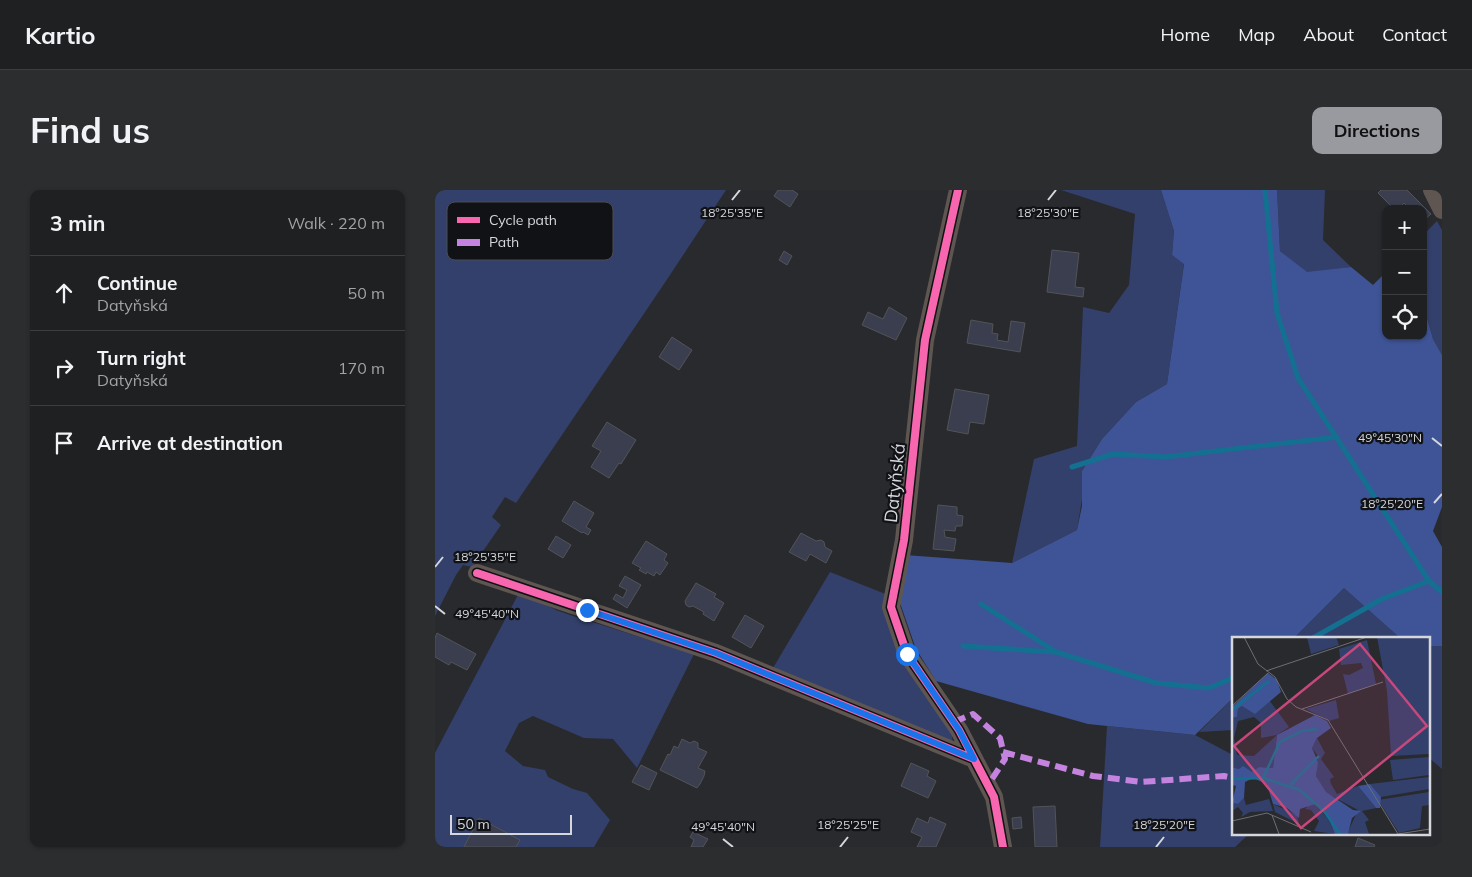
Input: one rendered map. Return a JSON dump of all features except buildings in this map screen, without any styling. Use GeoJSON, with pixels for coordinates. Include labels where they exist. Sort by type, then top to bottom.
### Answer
{"type":"FeatureCollection","features":[{"type":"Feature","properties":{"kind":"street","name":"Datyňská"},"geometry":{"type":"LineString","coordinates":[[957,190],[925,340],[904,540],[891,607],[907,654],[959,730],[994,797],[1003,847]]}},
{"type":"Feature","properties":{"kind":"street"},"geometry":{"type":"LineString","coordinates":[[1433,190],[1442,210]]}},
{"type":"Feature","properties":{"kind":"street"},"geometry":{"type":"LineString","coordinates":[[477,573],[716,653],[974,759]]}},
{"type":"Feature","properties":{"kind":"shaded area"},"geometry":{"type":"Polygon","coordinates":[[[435,190],[726,190],[516,503],[505,497],[492,517],[501,525],[472,567],[463,565],[435,616],[435,190]]]}},
{"type":"Feature","properties":{"kind":"shaded area"},"geometry":{"type":"Polygon","coordinates":[[[1061,190],[1161,190],[1174,231],[1172,255],[1184,263],[1167,384],[1136,402],[1102,439],[1082,471],[1082,499],[1077,530],[1012,563],[1034,459],[1077,446],[1083,307],[1109,313],[1129,285],[1135,214],[1061,190]]]}},
{"type":"Feature","properties":{"kind":"shaded area"},"geometry":{"type":"Polygon","coordinates":[[[1161,190],[1277,190],[1280,251],[1307,272],[1351,267],[1373,285],[1382,276],[1382,340],[1427,340],[1427,318],[1433,339],[1442,355],[1442,507],[1433,531],[1442,547],[1442,646],[1429,646],[1429,637],[1399,637],[1344,588],[1295,637],[1232,637],[1232,699],[1195,735],[1088,724],[936,681],[916,649],[900,603],[905,555],[1012,563],[1077,530],[1082,506],[1082,471],[1102,439],[1136,402],[1167,384],[1184,264],[1172,255],[1174,231],[1161,190]]]}},
{"type":"Feature","properties":{"kind":"shaded area"},"geometry":{"type":"Polygon","coordinates":[[[1277,190],[1325,190],[1323,240],[1351,267],[1307,273],[1280,251],[1277,190]]]}},
{"type":"Feature","properties":{"kind":"shaded area"},"geometry":{"type":"Polygon","coordinates":[[[1437,221],[1442,230],[1442,355],[1433,339],[1427,318],[1427,231],[1437,221]]]}},
{"type":"Feature","properties":{"kind":"shaded area"},"geometry":{"type":"Polygon","coordinates":[[[830,572],[888,595],[950,723],[953,744],[773,668],[830,572]]]}},
{"type":"Feature","properties":{"kind":"shaded area"},"geometry":{"type":"Polygon","coordinates":[[[1344,588],[1399,637],[1295,637],[1344,588]]]}},
{"type":"Feature","properties":{"kind":"shaded area"},"geometry":{"type":"Polygon","coordinates":[[[520,591],[556,610],[694,654],[637,768],[613,739],[584,738],[533,716],[519,723],[505,751],[523,766],[545,770],[548,777],[573,789],[587,793],[610,820],[594,847],[435,847],[435,753],[520,591]]]}},
{"type":"Feature","properties":{"kind":"shaded area"},"geometry":{"type":"Polygon","coordinates":[[[1429,646],[1442,646],[1442,769],[1429,758],[1429,646]]]}},
{"type":"Feature","properties":{"kind":"shaded area"},"geometry":{"type":"Polygon","coordinates":[[[1232,699],[1232,730],[1199,732],[1232,699]]]}},
{"type":"Feature","properties":{"kind":"shaded area"},"geometry":{"type":"Polygon","coordinates":[[[1107,726],[1195,735],[1232,754],[1232,834],[1249,834],[1235,847],[1100,847],[1107,726]]]}},
{"type":"Feature","properties":{"kind":"waterway"},"geometry":{"type":"LineString","coordinates":[[1265,190],[1277,313],[1298,378],[1429,581],[1442,592]]}},
{"type":"Feature","properties":{"kind":"waterway"},"geometry":{"type":"LineString","coordinates":[[1072,467],[1113,454],[1165,457],[1337,437]]}},
{"type":"Feature","properties":{"kind":"waterway"},"geometry":{"type":"LineString","coordinates":[[1315,637],[1382,599],[1429,581]]}},
{"type":"Feature","properties":{"kind":"waterway"},"geometry":{"type":"LineString","coordinates":[[981,604],[1056,652],[1156,683],[1209,688],[1232,678]]}},
{"type":"Feature","properties":{"kind":"waterway"},"geometry":{"type":"LineString","coordinates":[[963,646],[1054,652]]}},
{"type":"Feature","properties":{"kind":"marked path"},"geometry":{"type":"LineString","coordinates":[[954,722],[973,714],[1000,738],[1005,759],[988,785]]}},
{"type":"Feature","properties":{"kind":"marked path"},"geometry":{"type":"LineString","coordinates":[[1003,752],[1093,776],[1141,782],[1224,776],[1232,778]]}},
{"type":"Feature","properties":{"kind":"cycle path"},"geometry":{"type":"LineString","coordinates":[[958,190],[925,340],[904,540],[891,607],[907,654],[959,730],[994,797],[1003,847]]}},
{"type":"Feature","properties":{"kind":"cycle path"},"geometry":{"type":"LineString","coordinates":[[477,573],[716,653],[974,759]]}},
{"type":"Feature","properties":{"kind":"route"},"geometry":{"type":"LineString","coordinates":[[587,610],[716,653],[974,759],[959,730],[907,654]]}}]}
